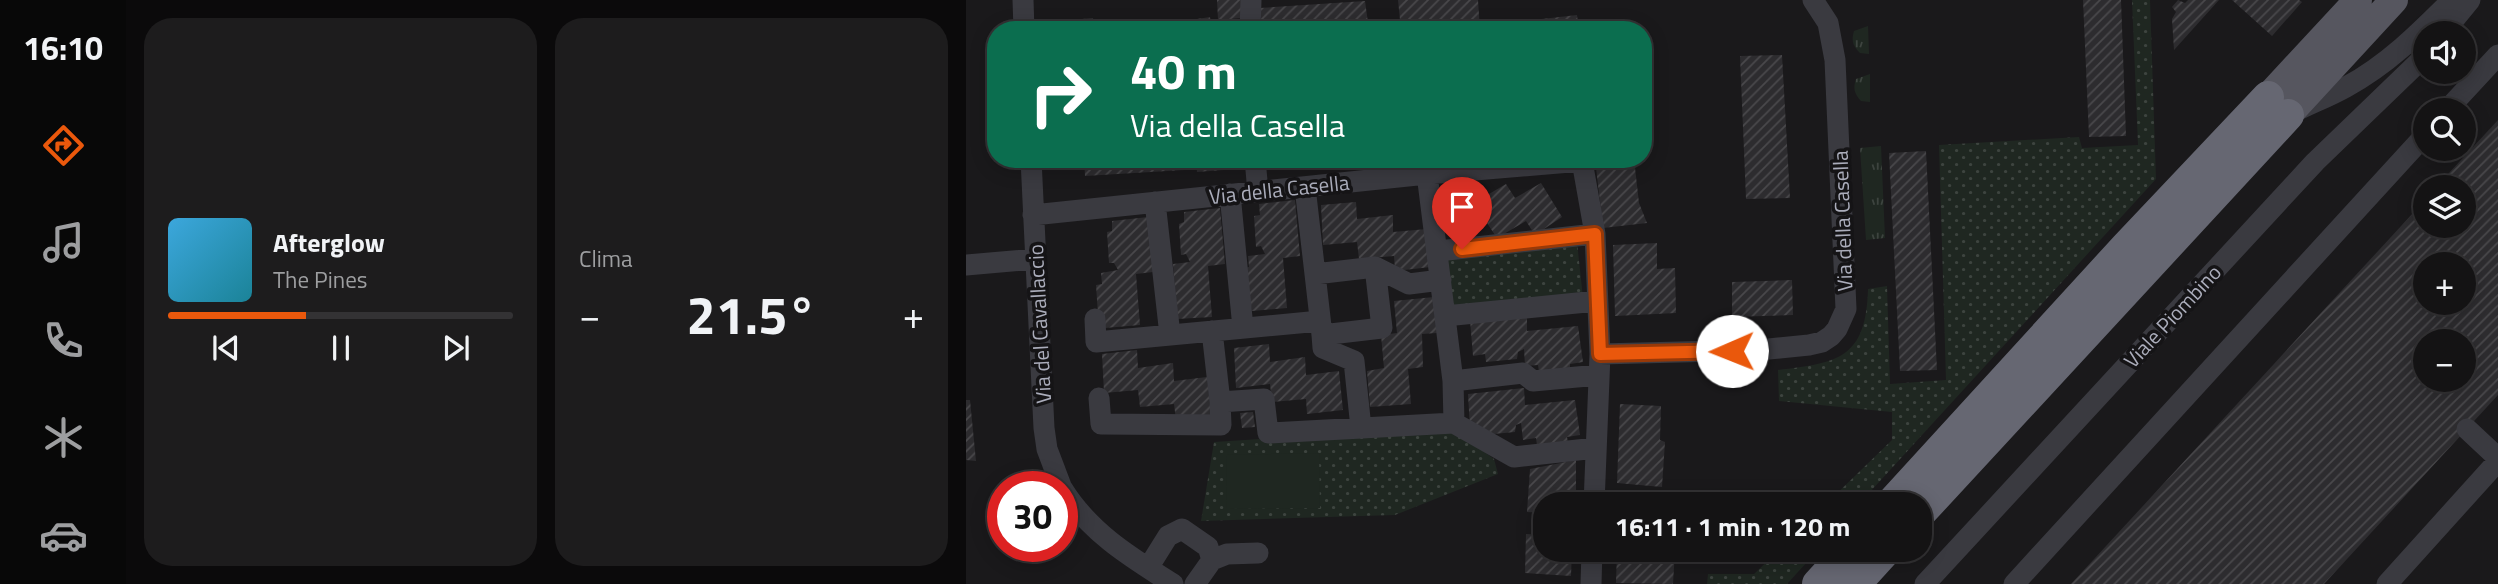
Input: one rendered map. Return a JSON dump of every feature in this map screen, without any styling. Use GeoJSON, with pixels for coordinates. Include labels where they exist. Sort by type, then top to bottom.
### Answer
{"type":"FeatureCollection","features":[{"type":"Feature","properties":{"kind":"highway"},"geometry":{"type":"LineString","coordinates":[[1902,492],[2126,247],[2278,106]]}},
{"type":"Feature","properties":{"kind":"highway"},"geometry":{"type":"LineString","coordinates":[[1932,499],[2278,106]]}},
{"type":"Feature","properties":{"kind":"highway"},"geometry":{"type":"LineString","coordinates":[[1818,584],[1838,562]]}},
{"type":"Feature","properties":{"kind":"highway"},"geometry":{"type":"LineString","coordinates":[[1855,584],[1875,562]]}},
{"type":"Feature","properties":{"kind":"main road"},"geometry":{"type":"LineString","coordinates":[[2278,106],[2358,0]]}},
{"type":"Feature","properties":{"kind":"main road"},"geometry":{"type":"LineString","coordinates":[[2278,106],[2394,0]]}},
{"type":"Feature","properties":{"kind":"street"},"geometry":{"type":"LineString","coordinates":[[1023,0],[1024,21]]}},
{"type":"Feature","properties":{"kind":"street","name":"Via della Casella"},"geometry":{"type":"LineString","coordinates":[[1600,354],[1759,350],[1810,345],[1822,342],[1837,329],[1846,309],[1835,61],[1828,23],[1813,0]]}},
{"type":"Feature","properties":{"kind":"street"},"geometry":{"type":"LineString","coordinates":[[2278,106],[2347,87],[2416,37],[2452,0]]}},
{"type":"Feature","properties":{"kind":"street"},"geometry":{"type":"LineString","coordinates":[[2453,21],[2470,0]]}},
{"type":"Feature","properties":{"kind":"street"},"geometry":{"type":"LineString","coordinates":[[1250,21],[1251,1]]}},
{"type":"Feature","properties":{"kind":"street"},"geometry":{"type":"LineString","coordinates":[[2458,98],[2498,55]]}},
{"type":"Feature","properties":{"kind":"street","name":"Viale Piombino"},"geometry":{"type":"LineString","coordinates":[[1925,584],[2315,162],[2413,67]]}},
{"type":"Feature","properties":{"kind":"street"},"geometry":{"type":"LineString","coordinates":[[2014,584],[2413,148]]}},
{"type":"Feature","properties":{"kind":"street","name":"Via del Cavallaccio"},"geometry":{"type":"LineString","coordinates":[[1031,168],[1044,428],[1047,449],[1056,471]]}},
{"type":"Feature","properties":{"kind":"street"},"geometry":{"type":"LineString","coordinates":[[1256,168],[1258,192]]}},
{"type":"Feature","properties":{"kind":"street","name":"Via della Casella"},"geometry":{"type":"LineString","coordinates":[[1034,215],[1499,168]]}},
{"type":"Feature","properties":{"kind":"street","name":"Via della Casella"},"geometry":{"type":"LineString","coordinates":[[1583,168],[1595,234],[1600,354],[1594,492]]}},
{"type":"Feature","properties":{"kind":"street"},"geometry":{"type":"LineString","coordinates":[[1427,174],[1446,316],[1453,381],[1454,424]]}},
{"type":"Feature","properties":{"kind":"street"},"geometry":{"type":"LineString","coordinates":[[1305,187],[1323,348],[1354,361],[1361,428]]}},
{"type":"Feature","properties":{"kind":"street"},"geometry":{"type":"LineString","coordinates":[[1230,194],[1243,328]]}},
{"type":"Feature","properties":{"kind":"street"},"geometry":{"type":"LineString","coordinates":[[1156,202],[1170,335]]}},
{"type":"Feature","properties":{"kind":"street"},"geometry":{"type":"LineString","coordinates":[[1438,251],[1595,234]]}},
{"type":"Feature","properties":{"kind":"street"},"geometry":{"type":"LineString","coordinates":[[966,265],[1036,259]]}},
{"type":"Feature","properties":{"kind":"street"},"geometry":{"type":"LineString","coordinates":[[1315,274],[1375,267],[1409,284],[1441,280]]}},
{"type":"Feature","properties":{"kind":"street"},"geometry":{"type":"LineString","coordinates":[[1095,319],[1096,342],[1243,328],[1382,328],[1375,267]]}},
{"type":"Feature","properties":{"kind":"street"},"geometry":{"type":"LineString","coordinates":[[1446,316],[1597,301]]}},
{"type":"Feature","properties":{"kind":"street"},"geometry":{"type":"LineString","coordinates":[[1099,398],[1101,424],[1221,425],[1212,331]]}},
{"type":"Feature","properties":{"kind":"street"},"geometry":{"type":"LineString","coordinates":[[1453,381],[1523,373],[1533,381],[1599,376]]}},
{"type":"Feature","properties":{"kind":"street"},"geometry":{"type":"LineString","coordinates":[[1220,402],[1264,399],[1268,433],[1454,424],[1514,457],[1596,448]]}},
{"type":"Feature","properties":{"kind":"street"},"geometry":{"type":"LineString","coordinates":[[2387,584],[2498,460],[2467,429]]}},
{"type":"Feature","properties":{"kind":"street","name":"Via del Cavallaccio"},"geometry":{"type":"LineString","coordinates":[[1078,508],[1093,528],[1114,545],[1173,584]]}},
{"type":"Feature","properties":{"kind":"street"},"geometry":{"type":"LineString","coordinates":[[1147,568],[1174,529],[1215,554],[1258,553]]}},
{"type":"Feature","properties":{"kind":"street"},"geometry":{"type":"LineString","coordinates":[[1195,584],[1215,554]]}},
{"type":"Feature","properties":{"kind":"street"},"geometry":{"type":"LineString","coordinates":[[1591,584],[1592,562]]}},
{"type":"Feature","properties":{"kind":"green space"},"geometry":{"type":"Polygon","coordinates":[[[2132,0],[2150,0],[2156,179],[1870,492],[1838,492],[1892,440],[1892,412],[1779,401],[1778,370],[1818,364],[1845,353],[1862,330],[1868,289],[1887,286],[1890,384],[1946,380],[1939,145],[2079,137],[2082,148],[2138,145],[2132,0]]]}},
{"type":"Feature","properties":{"kind":"green space"},"geometry":{"type":"Polygon","coordinates":[[[1868,26],[1869,54],[1860,53],[1853,43],[1854,31],[1868,26]]]}},
{"type":"Feature","properties":{"kind":"green space"},"geometry":{"type":"Polygon","coordinates":[[[1870,74],[1870,102],[1861,101],[1855,90],[1856,79],[1870,74]]]}},
{"type":"Feature","properties":{"kind":"green space"},"geometry":{"type":"Polygon","coordinates":[[[1881,146],[1885,238],[1866,240],[1860,148],[1881,146]]]}},
{"type":"Feature","properties":{"kind":"green space"},"geometry":{"type":"Polygon","coordinates":[[[1577,242],[1583,298],[1450,311],[1444,256],[1577,242]]]}},
{"type":"Feature","properties":{"kind":"green space"},"geometry":{"type":"Polygon","coordinates":[[[1451,427],[1494,459],[1498,474],[1395,515],[1201,521],[1214,442],[1451,427]]]}},
{"type":"Feature","properties":{"kind":"green space"},"geometry":{"type":"Polygon","coordinates":[[[1319,453],[1320,508],[1227,509],[1226,455],[1319,453]]]}},
{"type":"Feature","properties":{"kind":"green space"},"geometry":{"type":"Polygon","coordinates":[[[1766,562],[1807,562],[1787,584],[1707,584],[1708,574],[1754,574],[1766,562]]]}},
{"type":"Feature","properties":{"kind":"building"},"geometry":{"type":"Polygon","coordinates":[[[1217,0],[1241,0],[1242,18],[1218,20],[1217,0]]]}},
{"type":"Feature","properties":{"kind":"building"},"geometry":{"type":"Polygon","coordinates":[[[1398,0],[1478,0],[1479,21],[1400,21],[1398,0]]]}},
{"type":"Feature","properties":{"kind":"building"},"geometry":{"type":"Polygon","coordinates":[[[2083,0],[2121,0],[2126,136],[2089,137],[2083,0]]]}},
{"type":"Feature","properties":{"kind":"building"},"geometry":{"type":"Polygon","coordinates":[[[2178,0],[2185,3],[2188,0],[2219,0],[2174,50],[2172,19],[2176,12],[2172,7],[2178,0]]]}},
{"type":"Feature","properties":{"kind":"building"},"geometry":{"type":"Polygon","coordinates":[[[2232,0],[2299,0],[2302,2],[2272,36],[2232,0]]]}},
{"type":"Feature","properties":{"kind":"building"},"geometry":{"type":"Polygon","coordinates":[[[1365,1],[1368,21],[1261,21],[1260,8],[1365,1]]]}},
{"type":"Feature","properties":{"kind":"building"},"geometry":{"type":"Polygon","coordinates":[[[1577,15],[1578,21],[1523,21],[1577,15]]]}},
{"type":"Feature","properties":{"kind":"building"},"geometry":{"type":"Polygon","coordinates":[[[1210,17],[1211,21],[1184,21],[1210,17]]]}},
{"type":"Feature","properties":{"kind":"building"},"geometry":{"type":"Polygon","coordinates":[[[1093,18],[1093,21],[1060,21],[1093,18]]]}},
{"type":"Feature","properties":{"kind":"building"},"geometry":{"type":"Polygon","coordinates":[[[1782,55],[1790,198],[1746,199],[1740,56],[1782,55]]]}},
{"type":"Feature","properties":{"kind":"building"},"geometry":{"type":"Polygon","coordinates":[[[2498,120],[2498,395],[2324,584],[2071,584],[2413,213],[2413,238],[2476,238],[2476,175],[2447,175],[2460,161],[2476,161],[2476,144],[2498,120]]]}},
{"type":"Feature","properties":{"kind":"building"},"geometry":{"type":"Polygon","coordinates":[[[1926,151],[1937,370],[1900,371],[1889,153],[1926,151]]]}},
{"type":"Feature","properties":{"kind":"building"},"geometry":{"type":"Polygon","coordinates":[[[1085,168],[1184,170],[1085,176],[1085,168]]]}},
{"type":"Feature","properties":{"kind":"building"},"geometry":{"type":"Polygon","coordinates":[[[1197,168],[1237,168],[1237,169],[1197,172],[1197,168]]]}},
{"type":"Feature","properties":{"kind":"building"},"geometry":{"type":"Polygon","coordinates":[[[1596,168],[1635,168],[1639,203],[1647,223],[1603,228],[1596,168]]]}},
{"type":"Feature","properties":{"kind":"building"},"geometry":{"type":"Polygon","coordinates":[[[1541,183],[1562,217],[1535,235],[1526,221],[1497,238],[1487,223],[1458,240],[1436,206],[1468,187],[1477,201],[1506,184],[1515,198],[1541,183]]]}},
{"type":"Feature","properties":{"kind":"building"},"geometry":{"type":"Polygon","coordinates":[[[1295,200],[1300,256],[1283,258],[1287,308],[1252,311],[1243,268],[1249,267],[1248,256],[1265,254],[1261,246],[1256,247],[1254,216],[1260,215],[1259,204],[1295,200]]]}},
{"type":"Feature","properties":{"kind":"building"},"geometry":{"type":"Polygon","coordinates":[[[1356,202],[1357,219],[1393,215],[1393,232],[1427,229],[1431,267],[1395,271],[1394,256],[1359,259],[1357,242],[1323,245],[1321,205],[1356,202]]]}},
{"type":"Feature","properties":{"kind":"building"},"geometry":{"type":"Polygon","coordinates":[[[1220,208],[1225,264],[1208,266],[1212,317],[1177,319],[1173,264],[1190,262],[1186,254],[1181,255],[1179,224],[1184,222],[1184,212],[1220,208]]]}},
{"type":"Feature","properties":{"kind":"building"},"geometry":{"type":"Polygon","coordinates":[[[1148,217],[1153,272],[1136,274],[1140,325],[1105,328],[1098,315],[1096,285],[1102,284],[1101,273],[1118,270],[1114,263],[1109,263],[1107,232],[1112,231],[1112,221],[1148,217]]]}},
{"type":"Feature","properties":{"kind":"building"},"geometry":{"type":"Polygon","coordinates":[[[1657,243],[1657,269],[1675,268],[1676,313],[1615,316],[1613,245],[1657,243]]]}},
{"type":"Feature","properties":{"kind":"building"},"geometry":{"type":"Polygon","coordinates":[[[1792,280],[1793,315],[1732,317],[1732,282],[1792,280]]]}},
{"type":"Feature","properties":{"kind":"building"},"geometry":{"type":"Polygon","coordinates":[[[1434,297],[1437,333],[1422,334],[1423,367],[1408,369],[1411,404],[1370,407],[1367,371],[1384,368],[1381,335],[1397,333],[1394,301],[1434,297]]]}},
{"type":"Feature","properties":{"kind":"building"},"geometry":{"type":"Polygon","coordinates":[[[1527,315],[1527,331],[1578,326],[1583,362],[1570,364],[1570,368],[1539,372],[1538,365],[1525,366],[1524,349],[1518,352],[1517,359],[1486,362],[1485,354],[1473,356],[1470,320],[1527,315]]]}},
{"type":"Feature","properties":{"kind":"building"},"geometry":{"type":"Polygon","coordinates":[[[1269,344],[1270,362],[1305,357],[1306,375],[1339,371],[1343,410],[1307,414],[1306,399],[1272,402],[1270,384],[1236,388],[1234,348],[1269,344]]]}},
{"type":"Feature","properties":{"kind":"building"},"geometry":{"type":"Polygon","coordinates":[[[1137,350],[1138,368],[1173,363],[1174,381],[1207,377],[1211,416],[1176,420],[1174,404],[1140,407],[1138,390],[1104,393],[1102,354],[1137,350]]]}},
{"type":"Feature","properties":{"kind":"building"},"geometry":{"type":"Polygon","coordinates":[[[1524,388],[1525,405],[1575,400],[1580,435],[1567,437],[1568,442],[1537,445],[1536,438],[1523,440],[1521,423],[1516,425],[1515,432],[1483,435],[1470,429],[1468,394],[1524,388]]]}},
{"type":"Feature","properties":{"kind":"building"},"geometry":{"type":"Polygon","coordinates":[[[966,400],[970,400],[976,461],[966,460],[966,400]]]}},
{"type":"Feature","properties":{"kind":"building"},"geometry":{"type":"Polygon","coordinates":[[[1620,404],[1661,406],[1660,440],[1665,442],[1662,487],[1617,483],[1620,404]]]}},
{"type":"Feature","properties":{"kind":"building"},"geometry":{"type":"Polygon","coordinates":[[[1253,412],[1255,427],[1242,428],[1240,413],[1253,412]]]}},
{"type":"Feature","properties":{"kind":"building"},"geometry":{"type":"Polygon","coordinates":[[[1576,460],[1576,492],[1533,492],[1533,512],[1527,512],[1530,469],[1576,460]]]}},
{"type":"Feature","properties":{"kind":"building"},"geometry":{"type":"Polygon","coordinates":[[[1526,534],[1533,534],[1533,562],[1572,562],[1571,576],[1525,573],[1526,534]]]}},
{"type":"Feature","properties":{"kind":"building"},"geometry":{"type":"Polygon","coordinates":[[[1617,562],[1674,562],[1673,584],[1616,583],[1617,562]]]}},
{"type":"Feature","properties":{"kind":"route"},"geometry":{"type":"LineString","coordinates":[[1462,249],[1595,234],[1600,354],[1732,351]]}}]}
